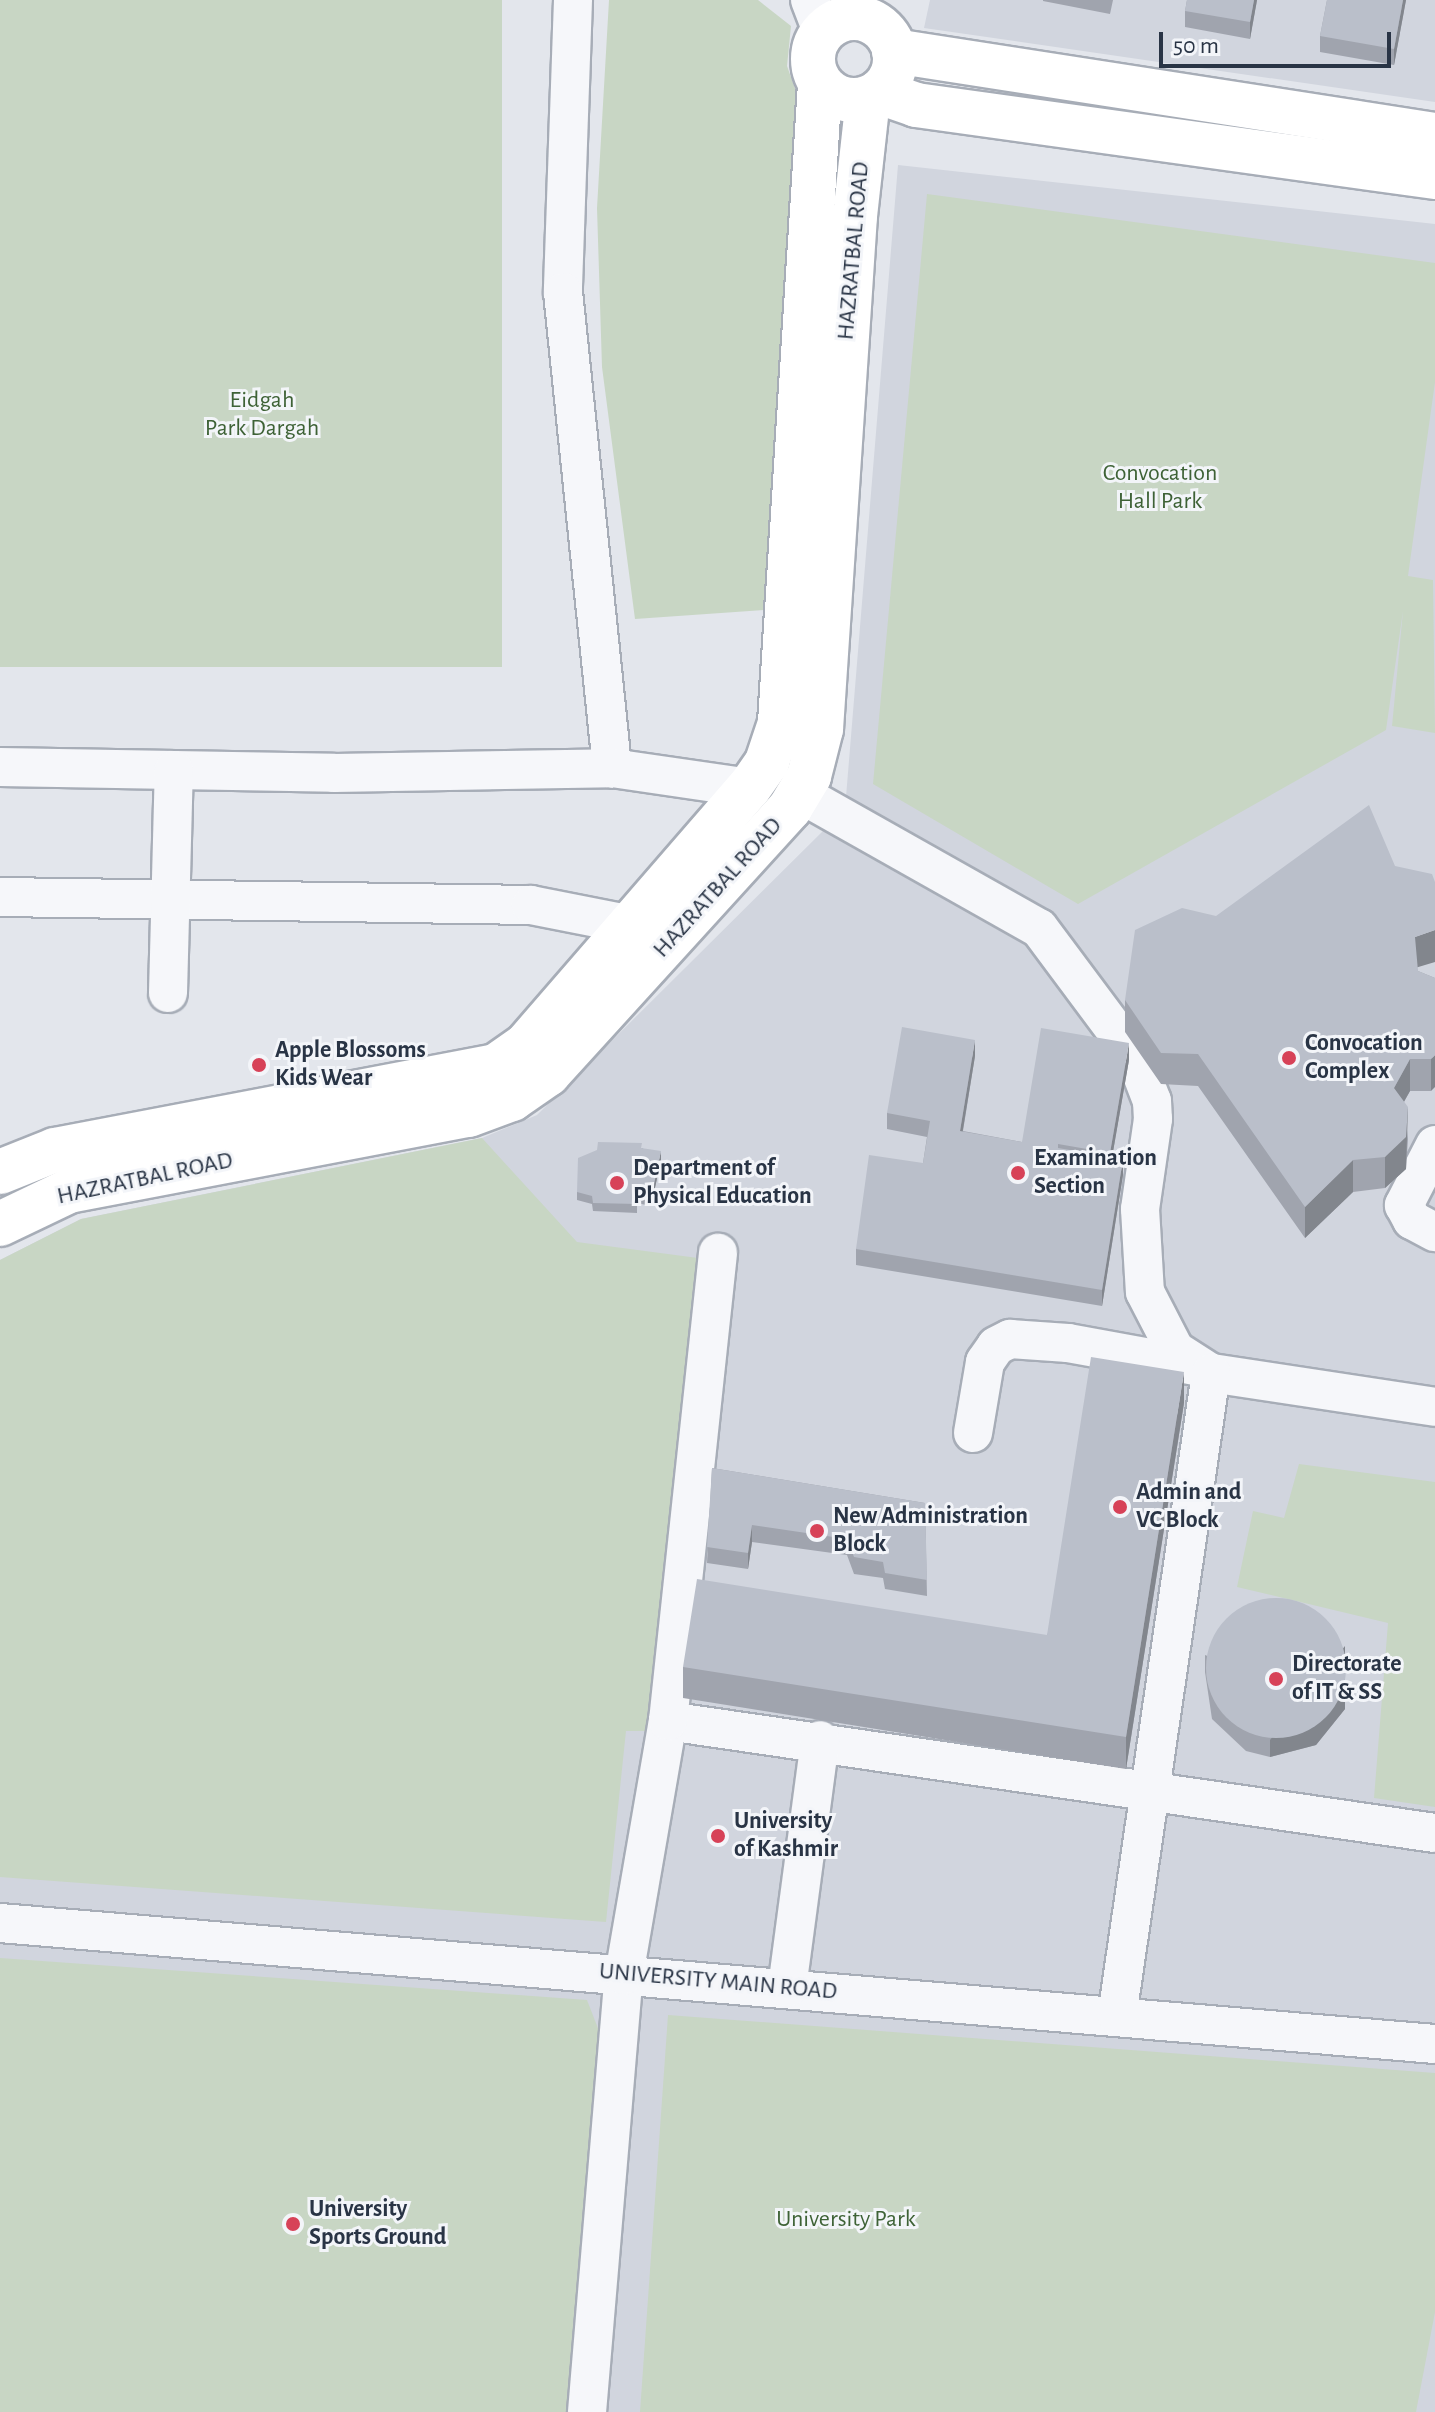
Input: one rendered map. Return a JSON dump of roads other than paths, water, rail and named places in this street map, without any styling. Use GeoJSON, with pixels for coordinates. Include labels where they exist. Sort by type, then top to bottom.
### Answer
{"type":"FeatureCollection","features":[{"type":"Feature","properties":{"kind":"main road","name":"HAZRATBAL ROAD"},"geometry":{"type":"LineString","coordinates":[[0,1172],[55,1150],[496,1066],[526,1045],[749,788],[767,762],[780,723],[820,84],[812,57],[850,18],[894,68],[873,95],[855,216],[821,729],[809,776],[795,800],[548,1074],[512,1099],[469,1115],[69,1191],[0,1224]]}},
{"type":"Feature","properties":{"kind":"main road"},"geometry":{"type":"LineString","coordinates":[[850,18],[1435,135]]}},
{"type":"Feature","properties":{"kind":"main road"},"geometry":{"type":"LineString","coordinates":[[820,84],[842,99],[873,95],[929,107],[1435,177]]}},
{"type":"Feature","properties":{"kind":"main road"},"geometry":{"type":"LineString","coordinates":[[749,788],[795,800]]}},
{"type":"Feature","properties":{"kind":"street"},"geometry":{"type":"LineString","coordinates":[[573,0],[563,292],[612,768]]}},
{"type":"Feature","properties":{"kind":"street"},"geometry":{"type":"LineString","coordinates":[[0,767],[174,770],[612,768],[749,788]]}},
{"type":"Feature","properties":{"kind":"street"},"geometry":{"type":"LineString","coordinates":[[168,993],[174,770]]}},
{"type":"Feature","properties":{"kind":"street"},"geometry":{"type":"LineString","coordinates":[[795,800],[1039,928],[1135,1057],[1152,1101],[1153,1119],[1140,1209],[1145,1292],[1175,1350],[1202,1370]]}},
{"type":"Feature","properties":{"kind":"street"},"geometry":{"type":"LineString","coordinates":[[0,897],[531,905],[632,925]]}},
{"type":"Feature","properties":{"kind":"street"},"geometry":{"type":"LineString","coordinates":[[1435,1145],[1404,1205],[1412,1220],[1435,1232]]}},
{"type":"Feature","properties":{"kind":"street"},"geometry":{"type":"LineString","coordinates":[[587,2412],[624,1975],[668,1721],[718,1253]]}},
{"type":"Feature","properties":{"kind":"street"},"geometry":{"type":"LineString","coordinates":[[973,1433],[985,1362],[996,1346],[1010,1339],[1068,1343],[1202,1370],[1435,1407]]}},
{"type":"Feature","properties":{"kind":"street"},"geometry":{"type":"LineString","coordinates":[[1117,2016],[1202,1370]]}},
{"type":"Feature","properties":{"kind":"street"},"geometry":{"type":"LineString","coordinates":[[668,1721],[820,1740],[1435,1833]]}},
{"type":"Feature","properties":{"kind":"street"},"geometry":{"type":"LineString","coordinates":[[787,1988],[820,1740]]}},
{"type":"Feature","properties":{"kind":"street","name":"UNIVERSITY MAIN ROAD"},"geometry":{"type":"LineString","coordinates":[[0,1923],[1435,2044]]}},
{"type":"Feature","properties":{"kind":"place","name":"Convocation Complex"},"geometry":{"type":"Point","coordinates":[1289,1058]}},
{"type":"Feature","properties":{"kind":"place","name":"Apple Blossoms Kids Wear"},"geometry":{"type":"Point","coordinates":[259,1065]}},
{"type":"Feature","properties":{"kind":"place","name":"Examination Section"},"geometry":{"type":"Point","coordinates":[1018,1173]}},
{"type":"Feature","properties":{"kind":"place","name":"Department of Physical Education"},"geometry":{"type":"Point","coordinates":[617,1183]}},
{"type":"Feature","properties":{"kind":"place","name":"Admin and VC Block"},"geometry":{"type":"Point","coordinates":[1120,1507]}},
{"type":"Feature","properties":{"kind":"place","name":"New Administration Block"},"geometry":{"type":"Point","coordinates":[817,1531]}},
{"type":"Feature","properties":{"kind":"place","name":"Directorate of IT & SS"},"geometry":{"type":"Point","coordinates":[1276,1679]}},
{"type":"Feature","properties":{"kind":"place","name":"University of Kashmir"},"geometry":{"type":"Point","coordinates":[718,1836]}},
{"type":"Feature","properties":{"kind":"place","name":"University Sports Ground"},"geometry":{"type":"Point","coordinates":[293,2224]}},
{"type":"Feature","properties":{"kind":"park label","name":"Eidgah Park Dargah"},"geometry":{"type":"Point","coordinates":[262,415]}},
{"type":"Feature","properties":{"kind":"park label","name":"Convocation Hall Park"},"geometry":{"type":"Point","coordinates":[1160,488]}},
{"type":"Feature","properties":{"kind":"park label","name":"University Park"},"geometry":{"type":"Point","coordinates":[846,2220]}}]}
